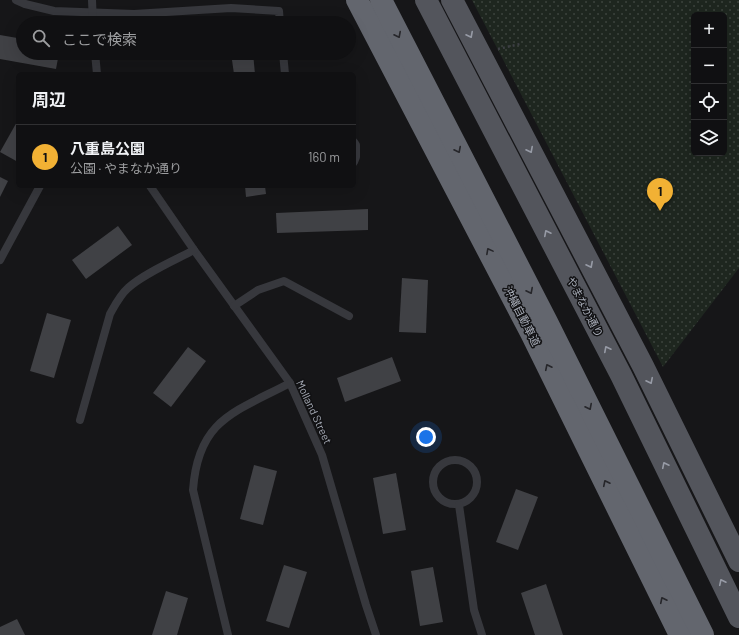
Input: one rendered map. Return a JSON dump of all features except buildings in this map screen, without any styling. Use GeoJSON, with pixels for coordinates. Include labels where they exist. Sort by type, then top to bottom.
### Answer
{"type":"FeatureCollection","features":[{"type":"Feature","properties":{"kind":"highway","name":"沖縄自動車道"},"geometry":{"type":"LineString","coordinates":[[357,0],[532,333],[680,635]]}},
{"type":"Feature","properties":{"kind":"highway","name":"沖縄自動車道"},"geometry":{"type":"LineString","coordinates":[[380,0],[547,322],[703,635]]}},
{"type":"Feature","properties":{"kind":"main road","name":"やまなか通り"},"geometry":{"type":"LineString","coordinates":[[426,0],[621,375],[739,617]]}},
{"type":"Feature","properties":{"kind":"main road"},"geometry":{"type":"LineString","coordinates":[[452,0],[643,366],[739,561]]}},
{"type":"Feature","properties":{"kind":"lane"},"geometry":{"type":"LineString","coordinates":[[16,0],[25,4],[54,11],[134,14],[231,8],[279,11],[279,16]]}},
{"type":"Feature","properties":{"kind":"lane"},"geometry":{"type":"LineString","coordinates":[[92,0],[92,16]]}},
{"type":"Feature","properties":{"kind":"lane"},"geometry":{"type":"LineString","coordinates":[[96,60],[97,72]]}},
{"type":"Feature","properties":{"kind":"lane"},"geometry":{"type":"LineString","coordinates":[[284,60],[285,72]]}},
{"type":"Feature","properties":{"kind":"lane"},"geometry":{"type":"LineString","coordinates":[[356,145],[356,157]]}},
{"type":"Feature","properties":{"kind":"lane"},"geometry":{"type":"LineString","coordinates":[[0,260],[39,188]]}},
{"type":"Feature","properties":{"kind":"lane","name":"Molland Street"},"geometry":{"type":"LineString","coordinates":[[151,188],[290,383],[322,455],[376,635]]}},
{"type":"Feature","properties":{"kind":"lane"},"geometry":{"type":"LineString","coordinates":[[80,420],[110,314],[117,301],[128,287],[145,276],[194,250]]}},
{"type":"Feature","properties":{"kind":"lane"},"geometry":{"type":"LineString","coordinates":[[234,306],[258,290],[284,281],[349,316]]}},
{"type":"Feature","properties":{"kind":"lane"},"geometry":{"type":"LineString","coordinates":[[228,635],[193,490],[194,472],[204,444],[216,426],[227,416],[290,383]]}},
{"type":"Feature","properties":{"kind":"lane"},"geometry":{"type":"LineString","coordinates":[[458,460],[468,464],[475,472],[478,481],[476,490],[471,498],[459,505],[446,503],[435,493],[433,483],[434,475],[438,468],[449,461],[458,460]]}},
{"type":"Feature","properties":{"kind":"lane"},"geometry":{"type":"LineString","coordinates":[[459,505],[474,610],[482,635]]}},
{"type":"Feature","properties":{"kind":"path"},"geometry":{"type":"LineString","coordinates":[[498,49],[520,44]]}},
{"type":"Feature","properties":{"kind":"shaded area"},"geometry":{"type":"Polygon","coordinates":[[[472,0],[739,0],[739,268],[663,367],[472,0]]]}},
{"type":"Feature","properties":{"kind":"place","name":"八重島公園"},"geometry":{"type":"Point","coordinates":[660,211]}}]}
